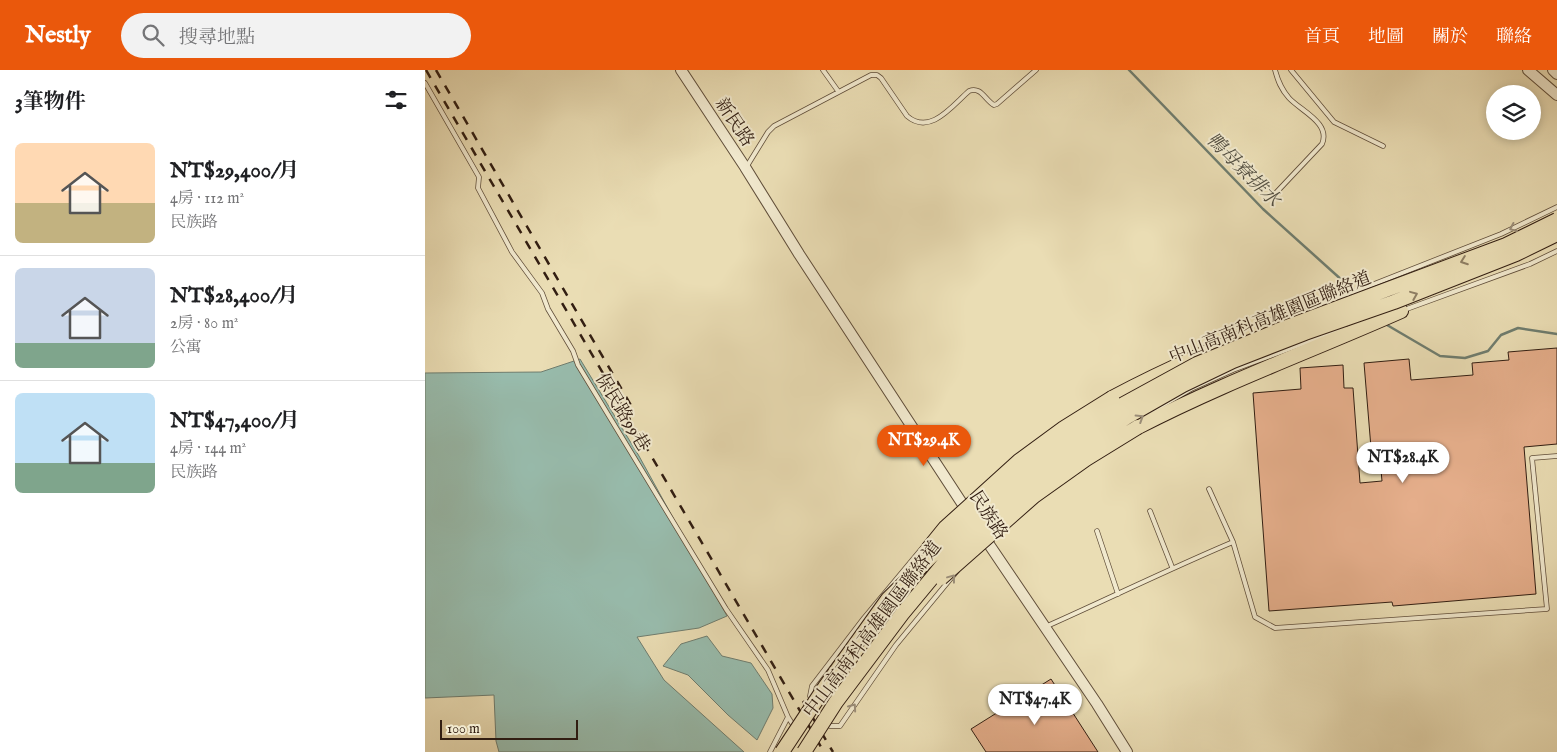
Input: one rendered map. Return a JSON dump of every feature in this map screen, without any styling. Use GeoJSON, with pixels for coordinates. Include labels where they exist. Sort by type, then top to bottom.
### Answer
{"type":"FeatureCollection","features":[{"type":"Feature","properties":{"kind":"highway","name":"中山高南科高雄園區聯絡道"},"geometry":{"type":"LineString","coordinates":[[782,752],[887,599],[957,531],[1028,469],[1122,405],[1197,364],[1284,328],[1506,246],[1557,220]]}},
{"type":"Feature","properties":{"kind":"highway","name":"中山高南科高雄園區聯絡道"},"geometry":{"type":"LineString","coordinates":[[804,745],[902,614],[960,544],[1034,480],[1127,417],[1183,385],[1233,361],[1305,333],[1394,302],[1517,254],[1557,234]]}},
{"type":"Feature","properties":{"kind":"highway"},"geometry":{"type":"LineString","coordinates":[[902,614],[1035,496],[1137,424],[1214,389],[1317,348],[1401,311]]}},
{"type":"Feature","properties":{"kind":"highway"},"geometry":{"type":"LineString","coordinates":[[887,599],[945,528],[1019,461],[1064,428],[1112,398],[1179,364],[1291,317]]}},
{"type":"Feature","properties":{"kind":"street","name":"新民路"},"geometry":{"type":"LineString","coordinates":[[681,70],[745,168]]}},
{"type":"Feature","properties":{"kind":"street"},"geometry":{"type":"LineString","coordinates":[[1527,70],[1557,95]]}},
{"type":"Feature","properties":{"kind":"street"},"geometry":{"type":"LineString","coordinates":[[1553,70],[1557,74]]}},
{"type":"Feature","properties":{"kind":"street","name":"民族路"},"geometry":{"type":"LineString","coordinates":[[745,168],[968,513],[985,531],[1127,752]]}},
{"type":"Feature","properties":{"kind":"lane"},"geometry":{"type":"LineString","coordinates":[[823,70],[838,92]]}},
{"type":"Feature","properties":{"kind":"lane"},"geometry":{"type":"LineString","coordinates":[[745,168],[768,132],[774,126],[866,76],[877,75],[881,78],[907,116],[913,121],[922,123],[931,122],[939,118],[969,91],[974,89],[979,91],[990,103],[997,104],[1036,70]]}},
{"type":"Feature","properties":{"kind":"lane"},"geometry":{"type":"LineString","coordinates":[[1272,197],[1323,144],[1325,136],[1323,129],[1318,123],[1290,99],[1279,86],[1275,70]]}},
{"type":"Feature","properties":{"kind":"lane"},"geometry":{"type":"LineString","coordinates":[[1291,70],[1334,122],[1383,146]]}},
{"type":"Feature","properties":{"kind":"lane","name":"保民路99巷"},"geometry":{"type":"LineString","coordinates":[[425,83],[479,177],[477,188],[512,252],[542,293],[548,309],[573,351],[578,365],[726,609],[768,670],[788,717],[810,752]]}},
{"type":"Feature","properties":{"kind":"lane"},"geometry":{"type":"LineString","coordinates":[[985,531],[953,578],[896,645],[840,726],[830,726],[810,696],[812,686],[864,618],[925,545],[968,513],[1039,455],[1109,408],[1257,336],[1291,317],[1501,234],[1557,207]]}},
{"type":"Feature","properties":{"kind":"lane"},"geometry":{"type":"LineString","coordinates":[[1401,311],[1530,264],[1557,251]]}},
{"type":"Feature","properties":{"kind":"lane"},"geometry":{"type":"LineString","coordinates":[[1072,462],[1088,451]]}},
{"type":"Feature","properties":{"kind":"lane"},"geometry":{"type":"LineString","coordinates":[[1209,489],[1233,542],[1255,617],[1275,628],[1547,609],[1532,458],[1557,456]]}},
{"type":"Feature","properties":{"kind":"lane"},"geometry":{"type":"LineString","coordinates":[[1150,511],[1172,567]]}},
{"type":"Feature","properties":{"kind":"lane"},"geometry":{"type":"LineString","coordinates":[[1097,531],[1118,594]]}},
{"type":"Feature","properties":{"kind":"lane"},"geometry":{"type":"LineString","coordinates":[[1045,627],[1172,567],[1233,542]]}},
{"type":"Feature","properties":{"kind":"lane"},"geometry":{"type":"LineString","coordinates":[[770,752],[788,717]]}},
{"type":"Feature","properties":{"kind":"shaded area"},"geometry":{"type":"Polygon","coordinates":[[[580,359],[639,456],[727,616],[699,628],[637,637],[664,680],[744,752],[499,752],[496,741],[494,695],[425,698],[425,373],[541,372],[580,359]]]}},
{"type":"Feature","properties":{"kind":"shaded area"},"geometry":{"type":"Polygon","coordinates":[[[707,636],[722,656],[751,663],[772,694],[773,708],[757,740],[728,715],[688,675],[663,666],[681,644],[707,636]]]}},
{"type":"Feature","properties":{"kind":"building"},"geometry":{"type":"Polygon","coordinates":[[[1557,348],[1557,444],[1524,447],[1536,594],[1393,606],[1392,602],[1269,611],[1253,393],[1301,389],[1300,368],[1343,365],[1344,388],[1353,388],[1360,483],[1382,481],[1380,459],[1372,460],[1364,363],[1409,359],[1411,380],[1473,375],[1472,363],[1509,360],[1508,352],[1557,348]]]}},
{"type":"Feature","properties":{"kind":"building"},"geometry":{"type":"Polygon","coordinates":[[[1051,679],[1098,752],[986,752],[971,729],[1051,679]]]}},
{"type":"Feature","properties":{"kind":"waterway","name":"鴨母寮排水"},"geometry":{"type":"LineString","coordinates":[[1129,70],[1263,209],[1344,282]]}},
{"type":"Feature","properties":{"kind":"waterway","name":"鴨母寮排水"},"geometry":{"type":"LineString","coordinates":[[1387,325],[1440,356],[1465,358],[1488,351],[1501,335],[1518,328],[1557,334]]}},
{"type":"Feature","properties":{"kind":"railway"},"geometry":{"type":"LineString","coordinates":[[426,70],[824,752]]}},
{"type":"Feature","properties":{"kind":"railway"},"geometry":{"type":"LineString","coordinates":[[436,70],[632,407]]}},
{"type":"Feature","properties":{"kind":"railway"},"geometry":{"type":"LineString","coordinates":[[803,701],[833,752]]}}]}
